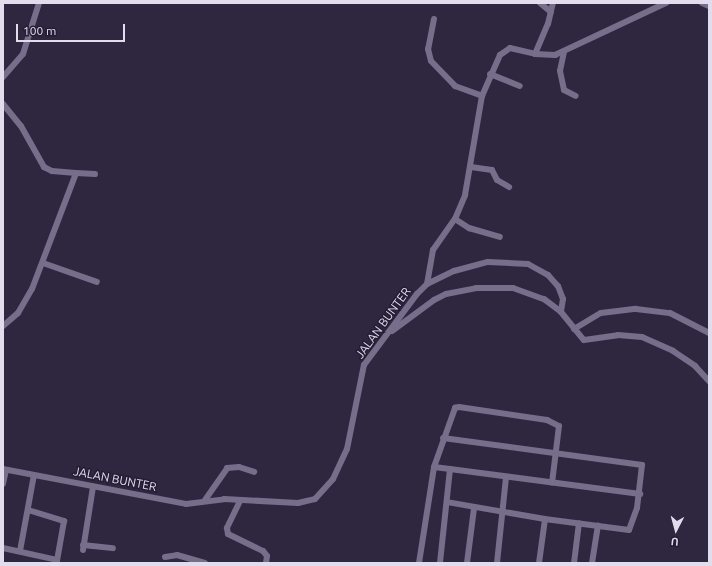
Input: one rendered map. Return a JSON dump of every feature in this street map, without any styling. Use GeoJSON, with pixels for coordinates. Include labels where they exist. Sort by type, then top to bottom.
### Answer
{"type":"FeatureCollection","features":[{"type":"Feature","properties":{"kind":"street"},"geometry":{"type":"LineString","coordinates":[[3,77],[23,54],[39,3]]}},
{"type":"Feature","properties":{"kind":"street"},"geometry":{"type":"LineString","coordinates":[[540,3],[551,12]]}},
{"type":"Feature","properties":{"kind":"street"},"geometry":{"type":"LineString","coordinates":[[535,54],[553,3]]}},
{"type":"Feature","properties":{"kind":"street","name":"JALAN BUNTER"},"geometry":{"type":"LineString","coordinates":[[5,470],[186,504],[205,500],[298,503],[310,501],[322,493],[333,479],[347,449],[364,365],[417,294],[427,284],[433,250],[455,219],[465,195],[482,96],[490,74],[506,49],[513,48],[535,54],[552,56],[564,52],[666,3]]}},
{"type":"Feature","properties":{"kind":"street"},"geometry":{"type":"LineString","coordinates":[[702,3],[709,6]]}},
{"type":"Feature","properties":{"kind":"street"},"geometry":{"type":"LineString","coordinates":[[434,18],[428,49],[431,61],[455,86],[482,96]]}},
{"type":"Feature","properties":{"kind":"street"},"geometry":{"type":"LineString","coordinates":[[564,52],[560,71],[564,90],[576,96]]}},
{"type":"Feature","properties":{"kind":"street"},"geometry":{"type":"LineString","coordinates":[[490,74],[520,86]]}},
{"type":"Feature","properties":{"kind":"street"},"geometry":{"type":"LineString","coordinates":[[3,104],[21,126],[44,167],[52,171],[95,174]]}},
{"type":"Feature","properties":{"kind":"street"},"geometry":{"type":"LineString","coordinates":[[470,167],[492,170],[497,180],[509,188]]}},
{"type":"Feature","properties":{"kind":"street"},"geometry":{"type":"LineString","coordinates":[[3,326],[25,303],[43,263],[76,173]]}},
{"type":"Feature","properties":{"kind":"street"},"geometry":{"type":"LineString","coordinates":[[455,219],[469,228],[500,237]]}},
{"type":"Feature","properties":{"kind":"street"},"geometry":{"type":"LineString","coordinates":[[427,284],[454,271],[488,262],[528,264],[548,275],[558,286],[563,299],[561,312]]}},
{"type":"Feature","properties":{"kind":"street"},"geometry":{"type":"LineString","coordinates":[[43,263],[97,282]]}},
{"type":"Feature","properties":{"kind":"street"},"geometry":{"type":"LineString","coordinates":[[386,335],[440,296],[476,288],[520,289],[544,299],[561,312],[574,329],[586,341],[618,335],[642,337],[684,358],[709,381]]}},
{"type":"Feature","properties":{"kind":"street"},"geometry":{"type":"LineString","coordinates":[[574,329],[601,313],[636,309],[670,314],[709,332]]}},
{"type":"Feature","properties":{"kind":"street"},"geometry":{"type":"LineString","coordinates":[[419,563],[434,467],[443,438],[455,408],[459,407],[553,423],[560,430],[558,453],[552,483]]}},
{"type":"Feature","properties":{"kind":"street"},"geometry":{"type":"LineString","coordinates":[[443,438],[642,465],[640,494],[628,530],[545,519],[474,508],[447,502]]}},
{"type":"Feature","properties":{"kind":"street"},"geometry":{"type":"LineString","coordinates":[[205,500],[227,468],[239,467],[254,472]]}},
{"type":"Feature","properties":{"kind":"street"},"geometry":{"type":"LineString","coordinates":[[434,467],[640,494]]}},
{"type":"Feature","properties":{"kind":"street"},"geometry":{"type":"LineString","coordinates":[[440,563],[450,469]]}},
{"type":"Feature","properties":{"kind":"street"},"geometry":{"type":"LineString","coordinates":[[3,484],[5,470]]}},
{"type":"Feature","properties":{"kind":"street"},"geometry":{"type":"LineString","coordinates":[[20,551],[34,475]]}},
{"type":"Feature","properties":{"kind":"street"},"geometry":{"type":"LineString","coordinates":[[497,563],[506,477]]}},
{"type":"Feature","properties":{"kind":"street"},"geometry":{"type":"LineString","coordinates":[[93,487],[83,548],[113,548]]}},
{"type":"Feature","properties":{"kind":"street"},"geometry":{"type":"LineString","coordinates":[[240,501],[227,528],[228,534],[263,551],[267,556],[266,563]]}},
{"type":"Feature","properties":{"kind":"street"},"geometry":{"type":"LineString","coordinates":[[467,563],[474,508]]}},
{"type":"Feature","properties":{"kind":"street"},"geometry":{"type":"LineString","coordinates":[[3,548],[20,551],[57,562],[64,521],[28,510]]}},
{"type":"Feature","properties":{"kind":"street"},"geometry":{"type":"LineString","coordinates":[[539,563],[545,519]]}},
{"type":"Feature","properties":{"kind":"street"},"geometry":{"type":"LineString","coordinates":[[574,563],[579,523]]}},
{"type":"Feature","properties":{"kind":"street"},"geometry":{"type":"LineString","coordinates":[[592,563],[598,525]]}},
{"type":"Feature","properties":{"kind":"street"},"geometry":{"type":"LineString","coordinates":[[165,557],[177,555],[205,563]]}}]}
